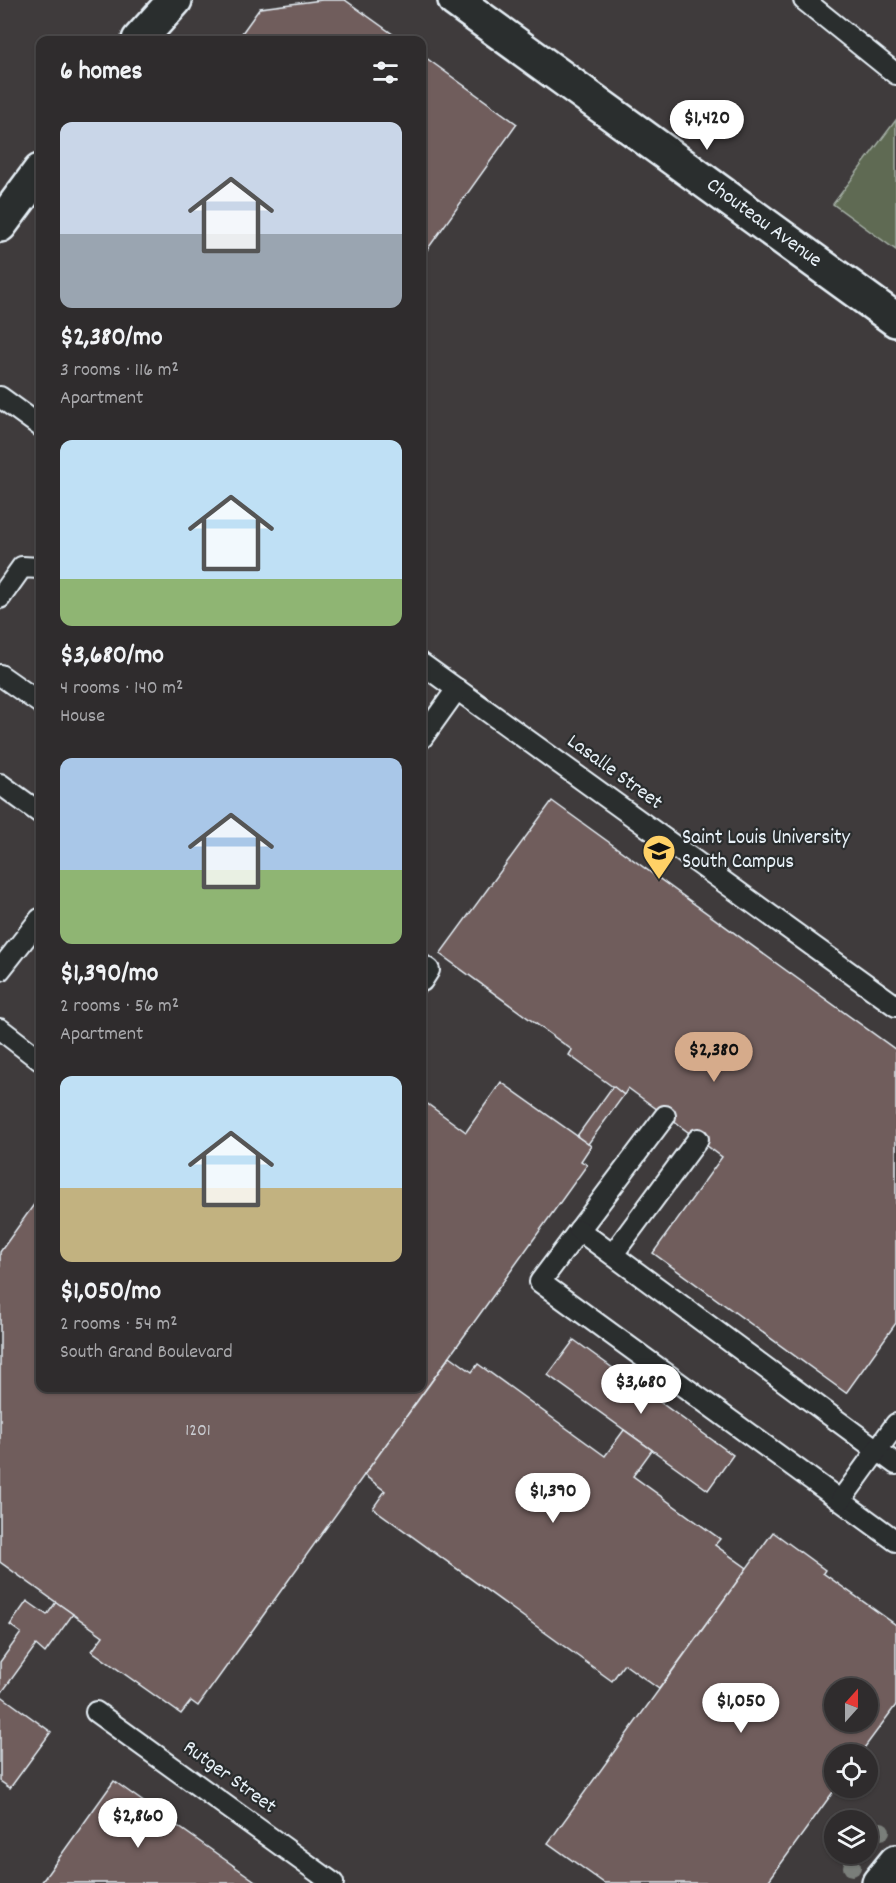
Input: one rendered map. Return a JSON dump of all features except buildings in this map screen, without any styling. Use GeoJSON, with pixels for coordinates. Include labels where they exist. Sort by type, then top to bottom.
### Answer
{"type":"FeatureCollection","features":[{"type":"Feature","properties":{"kind":"main road"},"geometry":{"type":"LineString","coordinates":[[143,36],[175,0]]}},
{"type":"Feature","properties":{"kind":"main road","name":"Chouteau Avenue"},"geometry":{"type":"LineString","coordinates":[[455,0],[896,320]]}},
{"type":"Feature","properties":{"kind":"main road"},"geometry":{"type":"LineString","coordinates":[[0,225],[36,176]]}},
{"type":"Feature","properties":{"kind":"main road"},"geometry":{"type":"LineString","coordinates":[[879,1883],[896,1862]]}},
{"type":"Feature","properties":{"kind":"lane"},"geometry":{"type":"LineString","coordinates":[[804,0],[896,74]]}},
{"type":"Feature","properties":{"kind":"lane"},"geometry":{"type":"LineString","coordinates":[[0,397],[36,423]]}},
{"type":"Feature","properties":{"kind":"lane"},"geometry":{"type":"LineString","coordinates":[[0,598],[22,567],[36,568]]}},
{"type":"Feature","properties":{"kind":"lane","name":"Lasalle Street"},"geometry":{"type":"LineString","coordinates":[[426,667],[896,1006]]}},
{"type":"Feature","properties":{"kind":"lane"},"geometry":{"type":"LineString","coordinates":[[0,675],[36,700]]}},
{"type":"Feature","properties":{"kind":"lane"},"geometry":{"type":"LineString","coordinates":[[426,732],[457,689]]}},
{"type":"Feature","properties":{"kind":"lane"},"geometry":{"type":"LineString","coordinates":[[0,784],[36,810]]}},
{"type":"Feature","properties":{"kind":"lane"},"geometry":{"type":"LineString","coordinates":[[0,970],[34,942]]}},
{"type":"Feature","properties":{"kind":"lane"},"geometry":{"type":"LineString","coordinates":[[0,1029],[36,1057]]}},
{"type":"Feature","properties":{"kind":"lane"},"geometry":{"type":"LineString","coordinates":[[665,1116],[540,1282],[896,1541]]}},
{"type":"Feature","properties":{"kind":"lane"},"geometry":{"type":"LineString","coordinates":[[613,1254],[698,1139]]}},
{"type":"Feature","properties":{"kind":"lane"},"geometry":{"type":"LineString","coordinates":[[579,1230],[896,1464]]}},
{"type":"Feature","properties":{"kind":"lane"},"geometry":{"type":"LineString","coordinates":[[841,1500],[896,1424]]}},
{"type":"Feature","properties":{"kind":"lane","name":"Rutger Street"},"geometry":{"type":"LineString","coordinates":[[96,1712],[333,1883]]}},
{"type":"Feature","properties":{"kind":"green space"},"geometry":{"type":"Polygon","coordinates":[[[896,120],[896,250],[833,204],[896,120]]]}},
{"type":"Feature","properties":{"kind":"place","name":"Saint Louis University South Campus"},"geometry":{"type":"Point","coordinates":[659,880]}}]}
